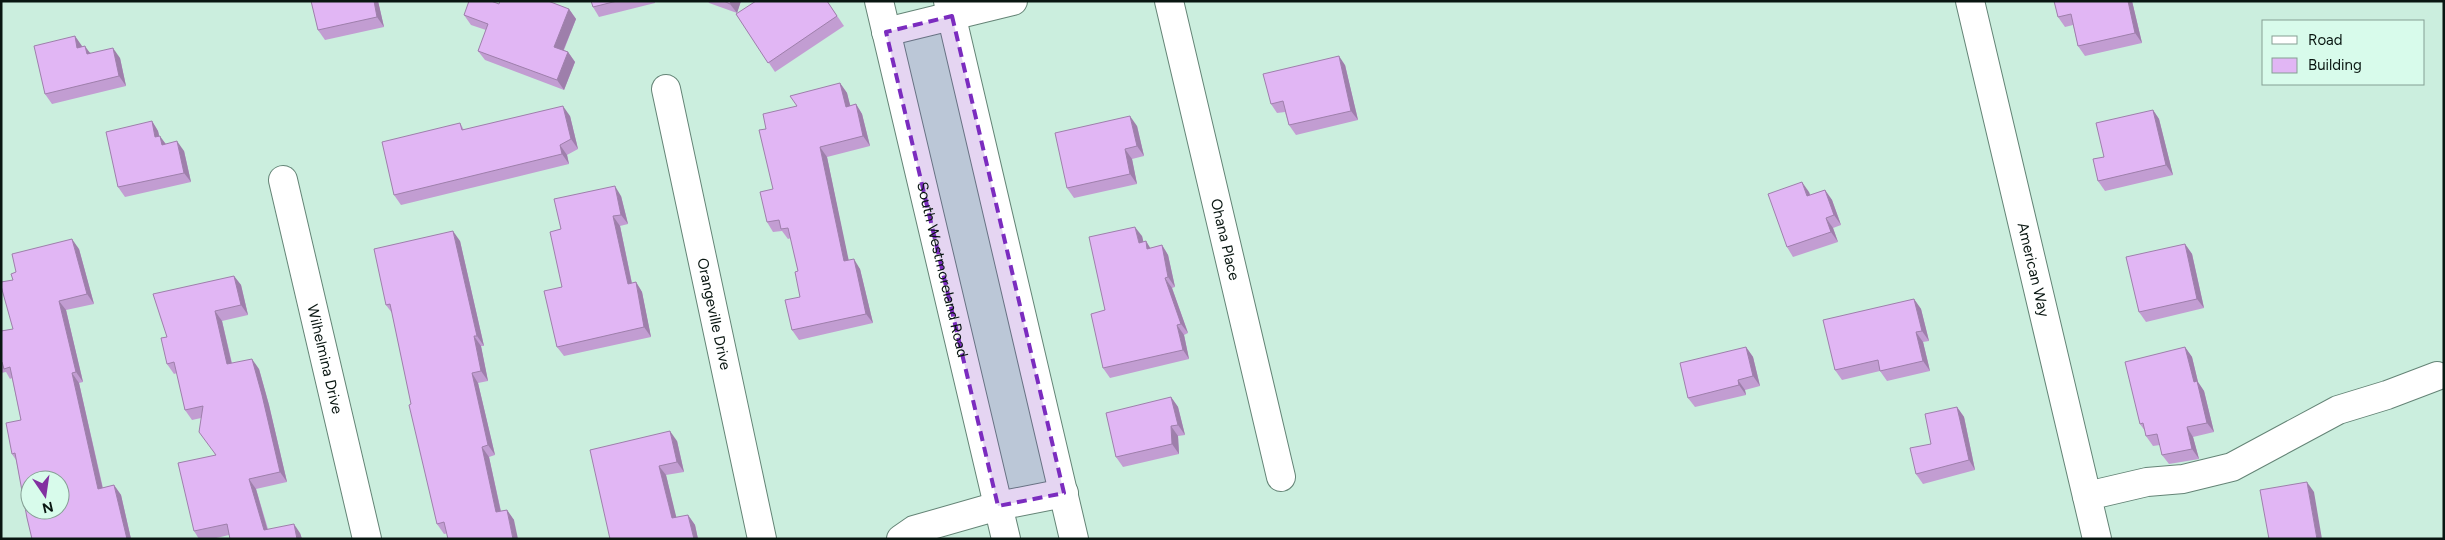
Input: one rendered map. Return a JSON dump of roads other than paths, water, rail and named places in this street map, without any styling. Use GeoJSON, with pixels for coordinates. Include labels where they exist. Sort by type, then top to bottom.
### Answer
{"type":"FeatureCollection","features":[{"type":"Feature","properties":{"kind":"street","name":"South Westmoreland Road"},"geometry":{"type":"LineString","coordinates":[[879,1],[1006,539]]}},
{"type":"Feature","properties":{"kind":"street"},"geometry":{"type":"LineString","coordinates":[[886,32],[950,9],[1012,1]]}},
{"type":"Feature","properties":{"kind":"street","name":"Ohana Place"},"geometry":{"type":"LineString","coordinates":[[1168,1],[1282,477]]}},
{"type":"Feature","properties":{"kind":"street","name":"American Way"},"geometry":{"type":"LineString","coordinates":[[1970,1],[2097,539]]}},
{"type":"Feature","properties":{"kind":"street"},"geometry":{"type":"LineString","coordinates":[[950,9],[1074,539]]}},
{"type":"Feature","properties":{"kind":"street","name":"Orangeville Drive"},"geometry":{"type":"LineString","coordinates":[[666,89],[762,539]]}},
{"type":"Feature","properties":{"kind":"street","name":"Wilhelmina Drive"},"geometry":{"type":"LineString","coordinates":[[283,180],[367,539]]}},
{"type":"Feature","properties":{"kind":"street"},"geometry":{"type":"LineString","coordinates":[[2087,496],[2147,482],[2183,479],[2232,467],[2338,410],[2387,395],[2437,376]]}},
{"type":"Feature","properties":{"kind":"street"},"geometry":{"type":"LineString","coordinates":[[901,539],[914,530],[998,506],[1064,492]]}}]}
